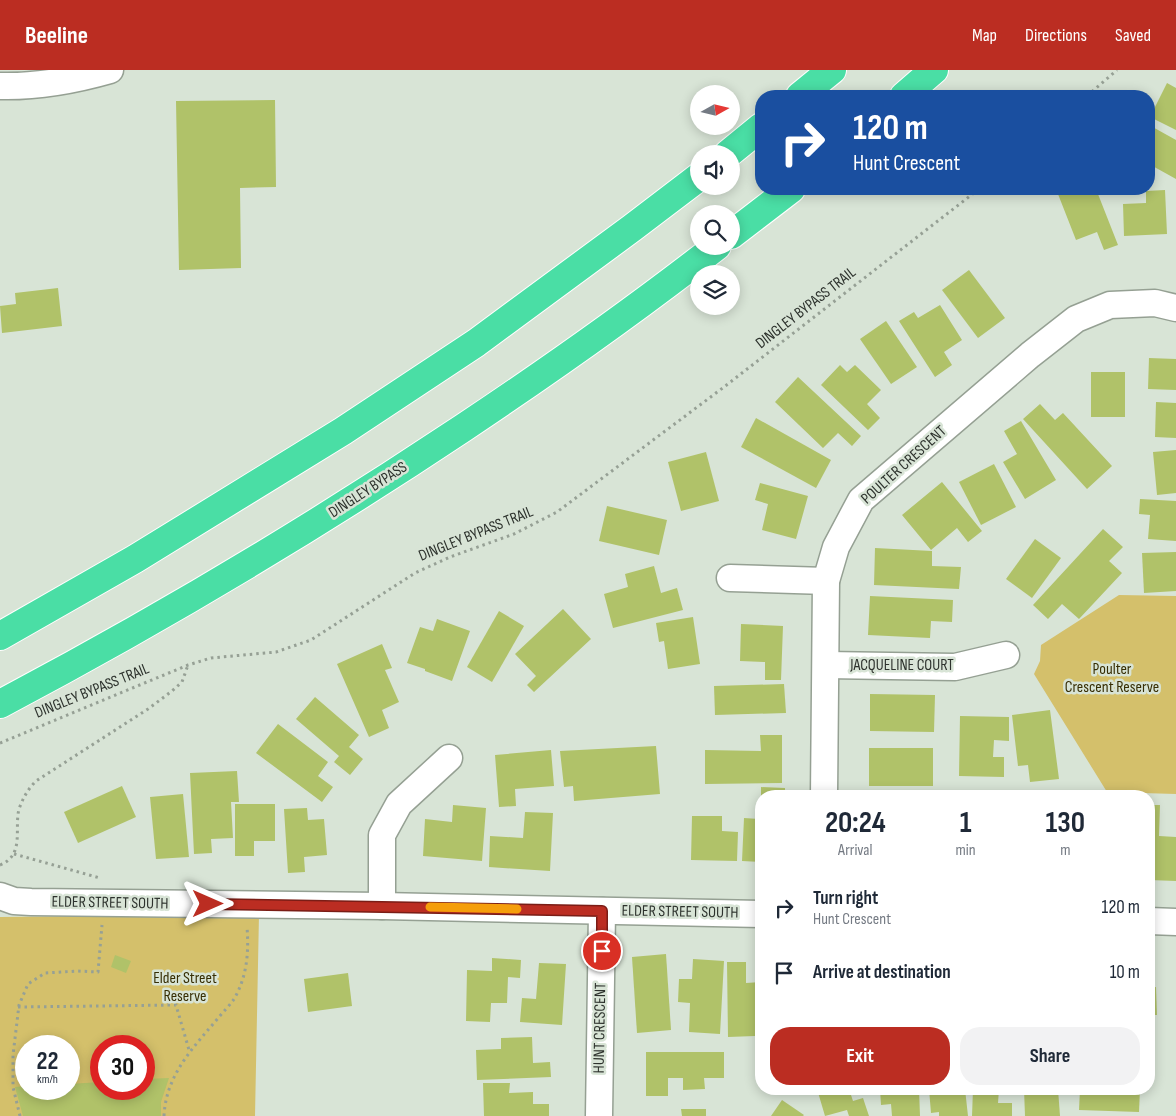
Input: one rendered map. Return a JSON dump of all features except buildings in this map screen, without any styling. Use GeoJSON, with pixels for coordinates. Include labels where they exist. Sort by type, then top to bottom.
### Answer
{"type":"FeatureCollection","features":[{"type":"Feature","properties":{"kind":"highway"},"geometry":{"type":"LineString","coordinates":[[807,90],[832,70]]}},
{"type":"Feature","properties":{"kind":"highway"},"geometry":{"type":"LineString","coordinates":[[911,90],[934,70]]}},
{"type":"Feature","properties":{"kind":"highway"},"geometry":{"type":"LineString","coordinates":[[739,145],[755,132]]}},
{"type":"Feature","properties":{"kind":"highway"},"geometry":{"type":"LineString","coordinates":[[1,635],[135,559],[351,426],[476,343],[690,184]]}},
{"type":"Feature","properties":{"kind":"highway"},"geometry":{"type":"LineString","coordinates":[[740,228],[783,195]]}},
{"type":"Feature","properties":{"kind":"highway","name":"DINGLEY BYPASS"},"geometry":{"type":"LineString","coordinates":[[0,704],[173,609],[350,503],[559,364],[705,255]]}},
{"type":"Feature","properties":{"kind":"street"},"geometry":{"type":"LineString","coordinates":[[0,86],[44,84],[90,76],[110,70]]}},
{"type":"Feature","properties":{"kind":"street","name":"POULTER CRESCENT"},"geometry":{"type":"LineString","coordinates":[[824,790],[826,581],[836,547],[861,500],[1030,355],[1076,319],[1110,305],[1155,302],[1176,308]]}},
{"type":"Feature","properties":{"kind":"street"},"geometry":{"type":"LineString","coordinates":[[730,578],[826,581]]}},
{"type":"Feature","properties":{"kind":"street","name":"JACQUELINE COURT"},"geometry":{"type":"LineString","coordinates":[[826,665],[955,667],[1006,654]]}},
{"type":"Feature","properties":{"kind":"street"},"geometry":{"type":"LineString","coordinates":[[382,906],[382,835],[400,804],[449,758]]}},
{"type":"Feature","properties":{"kind":"street","name":"ELDER STREET SOUTH"},"geometry":{"type":"LineString","coordinates":[[0,896],[19,902],[382,906],[755,914]]}},
{"type":"Feature","properties":{"kind":"street","name":"HUNT CRESCENT"},"geometry":{"type":"LineString","coordinates":[[599,1116],[602,911]]}},
{"type":"Feature","properties":{"kind":"street"},"geometry":{"type":"LineString","coordinates":[[1155,921],[1176,922]]}},
{"type":"Feature","properties":{"kind":"path"},"geometry":{"type":"LineString","coordinates":[[1093,90],[1117,70]]}},
{"type":"Feature","properties":{"kind":"path","name":"DINGLEY BYPASS TRAIL"},"geometry":{"type":"LineString","coordinates":[[0,743],[188,665],[211,658],[276,652],[310,640],[331,629],[392,587],[423,569],[450,556],[514,534],[558,512],[724,387],[971,195]]}},
{"type":"Feature","properties":{"kind":"path"},"geometry":{"type":"LineString","coordinates":[[0,865],[12,858],[14,854],[17,846],[16,831],[19,810],[30,788],[43,775],[148,709],[172,691],[182,682],[188,665]]}},
{"type":"Feature","properties":{"kind":"path"},"geometry":{"type":"LineString","coordinates":[[14,854],[105,879],[98,972],[78,970],[45,973],[28,984],[18,1007],[13,1055],[13,1087],[20,1116]]}},
{"type":"Feature","properties":{"kind":"path"},"geometry":{"type":"LineString","coordinates":[[164,1116],[165,1102],[174,1076],[190,1051],[234,999],[244,976],[248,950],[246,904]]}},
{"type":"Feature","properties":{"kind":"path"},"geometry":{"type":"LineString","coordinates":[[18,1007],[176,1005],[190,1051]]}},
{"type":"Feature","properties":{"kind":"green space","name":"Poulter Crescent Reserve"},"geometry":{"type":"Polygon","coordinates":[[[1119,595],[1176,596],[1176,794],[1155,793],[1155,790],[1106,790],[1034,674],[1040,661],[1041,645],[1119,595]]]}},
{"type":"Feature","properties":{"kind":"green space","name":"Elder Street Reserve"},"geometry":{"type":"Polygon","coordinates":[[[259,914],[255,1116],[0,1116],[0,917],[259,914]]]}},
{"type":"Feature","properties":{"kind":"slow traffic"},"geometry":{"type":"LineString","coordinates":[[430,907],[517,909]]}},
{"type":"Feature","properties":{"kind":"route"},"geometry":{"type":"LineString","coordinates":[[208,904],[602,911],[602,951]]}}]}
